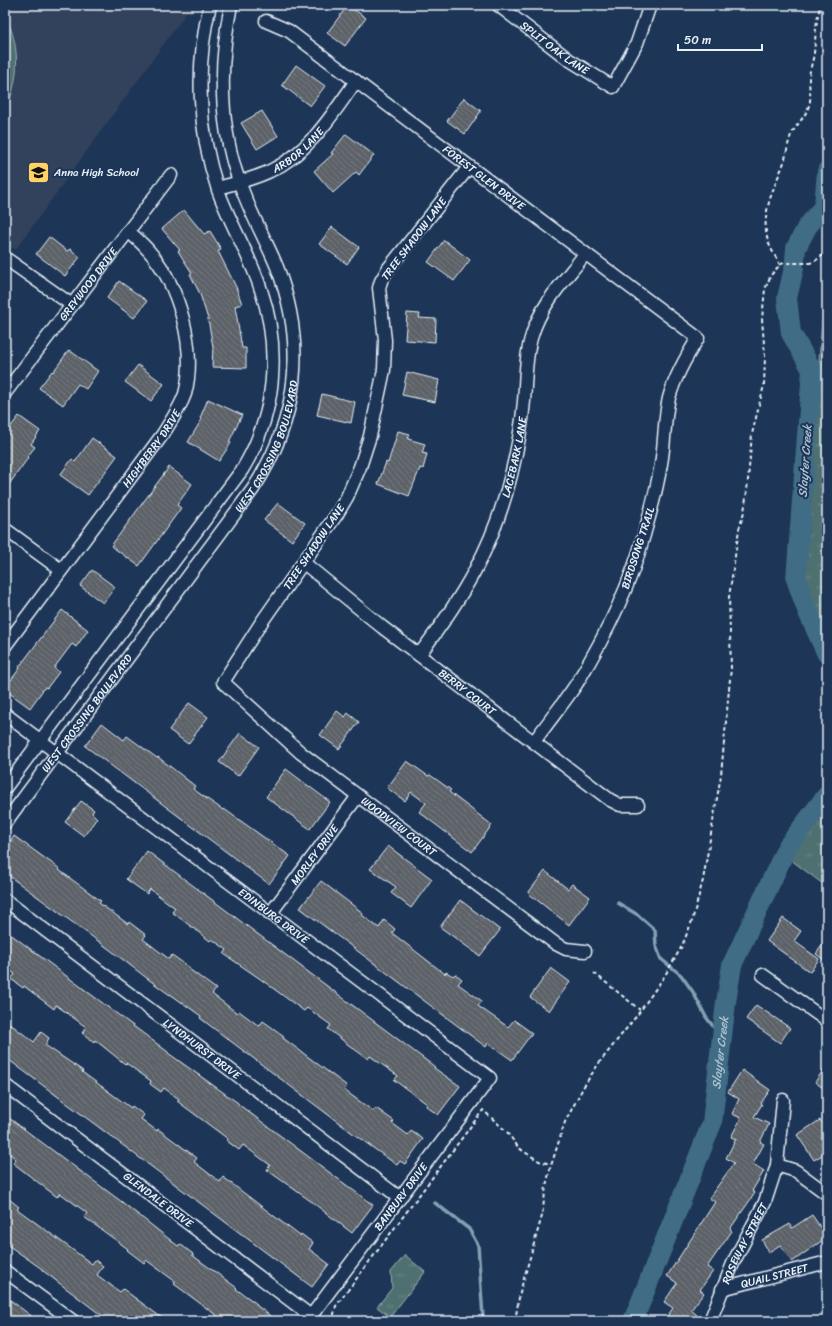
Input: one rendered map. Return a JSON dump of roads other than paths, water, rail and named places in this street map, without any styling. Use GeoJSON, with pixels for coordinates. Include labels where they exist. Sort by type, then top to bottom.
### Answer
{"type":"FeatureCollection","features":[{"type":"Feature","properties":{"kind":"street","name":"WEST CROSSING BOULEVARD"},"geometry":{"type":"LineString","coordinates":[[5,788],[242,470],[258,438],[269,403],[272,382],[273,343],[269,316],[261,289],[225,209],[208,154],[204,133],[200,85],[204,39],[210,5]]}},
{"type":"Feature","properties":{"kind":"street","name":"WEST CROSSING BOULEVARD"},"geometry":{"type":"LineString","coordinates":[[5,823],[253,489],[267,468],[278,444],[288,410],[293,380],[295,354],[293,324],[287,295],[276,266],[256,224],[239,182],[226,128],[222,94],[223,60],[227,25],[232,5]]}},
{"type":"Feature","properties":{"kind":"street","name":"SPLIT OAK LANE"},"geometry":{"type":"LineString","coordinates":[[498,5],[568,59],[613,87],[637,43],[650,5]]}},
{"type":"Feature","properties":{"kind":"street","name":"FOREST GLEN DRIVE"},"geometry":{"type":"LineString","coordinates":[[266,21],[289,32],[356,81],[698,338]]}},
{"type":"Feature","properties":{"kind":"street","name":"ARBOR LANE"},"geometry":{"type":"LineString","coordinates":[[218,188],[269,172],[301,152],[325,125],[356,81]]}},
{"type":"Feature","properties":{"kind":"street","name":"TREE SHADOW LANE"},"geometry":{"type":"LineString","coordinates":[[223,682],[261,623],[329,528],[347,497],[360,467],[370,436],[381,384],[385,356],[380,281],[469,167]]}},
{"type":"Feature","properties":{"kind":"street","name":"GREYWOOD DRIVE"},"geometry":{"type":"LineString","coordinates":[[5,393],[171,175]]}},
{"type":"Feature","properties":{"kind":"street","name":"HIGHBERRY DRIVE"},"geometry":{"type":"LineString","coordinates":[[5,646],[163,434],[180,405],[185,393],[189,362],[188,345],[180,309],[161,268],[148,250],[128,231]]}},
{"type":"Feature","properties":{"kind":"street","name":"LACEBARK LANE"},"geometry":{"type":"LineString","coordinates":[[420,655],[462,595],[492,535],[506,495],[519,439],[532,335],[536,323],[551,299],[585,254]]}},
{"type":"Feature","properties":{"kind":"street"},"geometry":{"type":"LineString","coordinates":[[5,258],[72,305]]}},
{"type":"Feature","properties":{"kind":"street","name":"BIRDSONG TRAIL"},"geometry":{"type":"LineString","coordinates":[[534,742],[568,696],[588,663],[612,619],[632,571],[644,535],[662,463],[669,398],[677,375],[698,338]]}},
{"type":"Feature","properties":{"kind":"street"},"geometry":{"type":"LineString","coordinates":[[5,529],[61,570]]}},
{"type":"Feature","properties":{"kind":"street","name":"BERRY COURT"},"geometry":{"type":"LineString","coordinates":[[304,563],[362,611],[610,800],[620,805],[638,805]]}},
{"type":"Feature","properties":{"kind":"street","name":"WOODVIEW COURT"},"geometry":{"type":"LineString","coordinates":[[223,682],[286,741],[560,947],[585,951]]}},
{"type":"Feature","properties":{"kind":"street","name":"EDINBURG DRIVE"},"geometry":{"type":"LineString","coordinates":[[5,714],[490,1078]]}},
{"type":"Feature","properties":{"kind":"street","name":"MORLEY DRIVE"},"geometry":{"type":"LineString","coordinates":[[270,914],[358,796]]}},
{"type":"Feature","properties":{"kind":"street","name":"LYNDHURST DRIVE"},"geometry":{"type":"LineString","coordinates":[[5,900],[400,1198]]}},
{"type":"Feature","properties":{"kind":"street"},"geometry":{"type":"LineString","coordinates":[[763,975],[827,1021]]}},
{"type":"Feature","properties":{"kind":"street","name":"BANBURY DRIVE"},"geometry":{"type":"LineString","coordinates":[[311,1316],[490,1078]]}},
{"type":"Feature","properties":{"kind":"street","name":"GLENDALE DRIVE"},"geometry":{"type":"LineString","coordinates":[[5,1085],[311,1316]]}},
{"type":"Feature","properties":{"kind":"street","name":"ROSEWAY STREET"},"geometry":{"type":"LineString","coordinates":[[710,1321],[734,1261],[765,1202],[777,1165],[783,1100]]}},
{"type":"Feature","properties":{"kind":"street"},"geometry":{"type":"LineString","coordinates":[[777,1165],[796,1171],[827,1194]]}},
{"type":"Feature","properties":{"kind":"street","name":"QUAIL STREET"},"geometry":{"type":"LineString","coordinates":[[722,1289],[827,1262]]}},
{"type":"Feature","properties":{"kind":"street"},"geometry":{"type":"LineString","coordinates":[[5,1271],[73,1321]]}},
{"type":"Feature","properties":{"kind":"waterway","name":"Slayter Creek"},"geometry":{"type":"LineString","coordinates":[[795,260],[796,248],[807,227],[824,206],[827,171]]}},
{"type":"Feature","properties":{"kind":"waterway","name":"Slayter Creek"},"geometry":{"type":"LineString","coordinates":[[794,268],[787,298],[791,333],[812,370],[796,579],[807,610],[827,654]]}},
{"type":"Feature","properties":{"kind":"waterway","name":"Slayter Creek"},"geometry":{"type":"LineString","coordinates":[[633,1321],[712,1123],[726,1002],[732,965],[787,847],[827,795]]}},
{"type":"Feature","properties":{"kind":"waterway"},"geometry":{"type":"LineString","coordinates":[[618,903],[638,915],[655,930],[656,946],[661,959],[681,975],[693,992],[706,1017],[722,1038]]}},
{"type":"Feature","properties":{"kind":"waterway"},"geometry":{"type":"LineString","coordinates":[[435,1203],[469,1229],[478,1245],[484,1321]]}},
{"type":"Feature","properties":{"kind":"place","name":"Anna High School"},"geometry":{"type":"Point","coordinates":[38,172]}}]}
